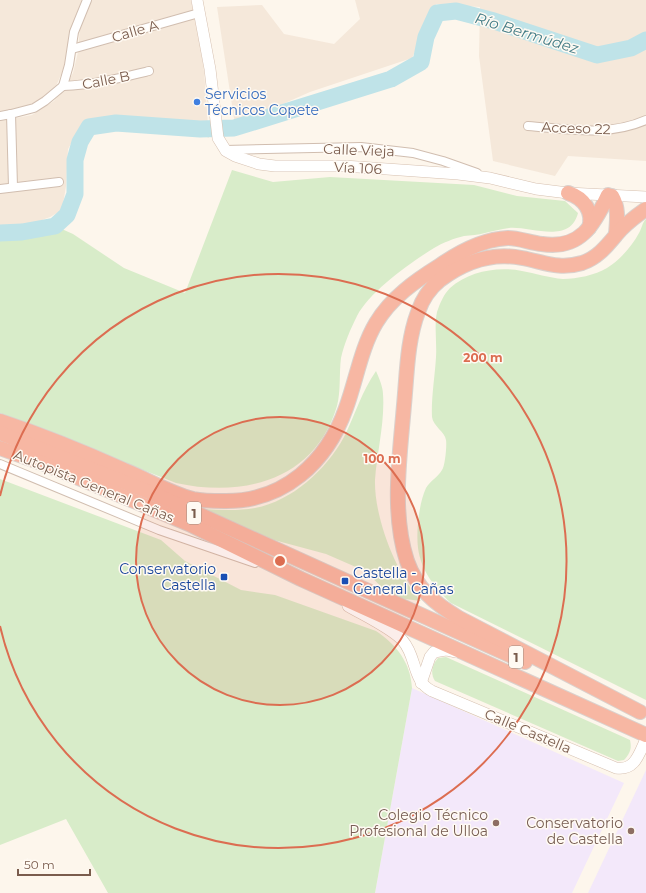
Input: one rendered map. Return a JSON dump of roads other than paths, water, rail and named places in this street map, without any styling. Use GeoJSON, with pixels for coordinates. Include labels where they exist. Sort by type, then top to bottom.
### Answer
{"type":"FeatureCollection","features":[{"type":"Feature","properties":{"kind":"highway"},"geometry":{"type":"LineString","coordinates":[[568,193],[581,199],[589,210],[590,224],[588,231]]}},
{"type":"Feature","properties":{"kind":"highway"},"geometry":{"type":"LineString","coordinates":[[0,421],[81,451],[193,499],[235,501],[252,499],[270,494],[301,475],[320,457],[337,430],[346,408],[372,330],[390,305],[415,282],[458,254],[486,242],[507,238],[545,245],[564,244],[574,241],[588,231],[610,196]]}},
{"type":"Feature","properties":{"kind":"highway"},"geometry":{"type":"LineString","coordinates":[[610,196],[617,211],[616,234]]}},
{"type":"Feature","properties":{"kind":"highway"},"geometry":{"type":"LineString","coordinates":[[643,713],[459,618],[433,600],[427,595],[415,579],[408,562],[400,531],[398,513],[400,465],[410,345],[418,311],[432,287],[439,280],[464,266],[485,258],[514,257],[547,265],[559,266],[583,263],[601,252],[613,240],[616,234],[638,214],[646,209]]}},
{"type":"Feature","properties":{"kind":"highway","name":"Autopista General Cañas"},"geometry":{"type":"LineString","coordinates":[[0,433],[154,494],[386,600],[643,713]]}},
{"type":"Feature","properties":{"kind":"highway","name":"Autopista General Cañas"},"geometry":{"type":"LineString","coordinates":[[0,448],[50,466],[189,524],[301,579],[646,735]]}},
{"type":"Feature","properties":{"kind":"main road"},"geometry":{"type":"LineString","coordinates":[[197,0],[210,69],[218,138],[224,150]]}},
{"type":"Feature","properties":{"kind":"main road","name":"Vía 106"},"geometry":{"type":"LineString","coordinates":[[224,150],[229,154],[246,160],[275,166],[344,166],[458,174],[490,178],[536,189],[568,193],[646,197]]}},
{"type":"Feature","properties":{"kind":"main road"},"geometry":{"type":"LineString","coordinates":[[301,579],[396,634],[408,649],[420,682]]}},
{"type":"Feature","properties":{"kind":"main road"},"geometry":{"type":"LineString","coordinates":[[420,682],[430,657],[437,650],[446,650],[485,662]]}},
{"type":"Feature","properties":{"kind":"main road","name":"Calle Castella"},"geometry":{"type":"LineString","coordinates":[[420,682],[425,688],[611,767],[621,769],[634,764],[646,739]]}},
{"type":"Feature","properties":{"kind":"street"},"geometry":{"type":"LineString","coordinates":[[0,116],[34,108],[63,86],[69,65],[74,32],[86,0]]}},
{"type":"Feature","properties":{"kind":"street","name":"Calle A"},"geometry":{"type":"LineString","coordinates":[[72,49],[199,13]]}},
{"type":"Feature","properties":{"kind":"street","name":"Calle B"},"geometry":{"type":"LineString","coordinates":[[63,86],[84,85],[149,71]]}},
{"type":"Feature","properties":{"kind":"street"},"geometry":{"type":"LineString","coordinates":[[11,114],[13,187]]}},
{"type":"Feature","properties":{"kind":"street","name":"Acceso 22"},"geometry":{"type":"LineString","coordinates":[[528,126],[597,131],[617,129],[646,120]]}},
{"type":"Feature","properties":{"kind":"street","name":"Calle Vieja"},"geometry":{"type":"LineString","coordinates":[[224,150],[362,147],[413,153],[443,161],[490,178]]}},
{"type":"Feature","properties":{"kind":"street"},"geometry":{"type":"LineString","coordinates":[[0,189],[58,182]]}},
{"type":"Feature","properties":{"kind":"street"},"geometry":{"type":"LineString","coordinates":[[0,464],[159,530],[301,579]]}},
{"type":"Feature","properties":{"kind":"waterway","name":"Río Bermúdez"},"geometry":{"type":"LineString","coordinates":[[0,233],[22,232],[55,226],[67,215],[75,194],[75,160],[80,142],[89,127],[116,123],[200,129],[234,128],[391,79],[421,62],[426,37],[437,13],[456,11],[494,21],[597,55],[631,48],[646,40]]}},
{"type":"Feature","properties":{"kind":"place","name":"Servicios Técnicos Copete"},"geometry":{"type":"Point","coordinates":[197,102]}},
{"type":"Feature","properties":{"kind":"place","name":"Conservatorio Castella"},"geometry":{"type":"Point","coordinates":[224,577]}},
{"type":"Feature","properties":{"kind":"place","name":"Castella - General Cañas"},"geometry":{"type":"Point","coordinates":[345,581]}},
{"type":"Feature","properties":{"kind":"place","name":"Colegio Técnico Profesional de Ulloa"},"geometry":{"type":"Point","coordinates":[496,823]}},
{"type":"Feature","properties":{"kind":"place","name":"Conservatorio de Castella"},"geometry":{"type":"Point","coordinates":[631,831]}}]}
